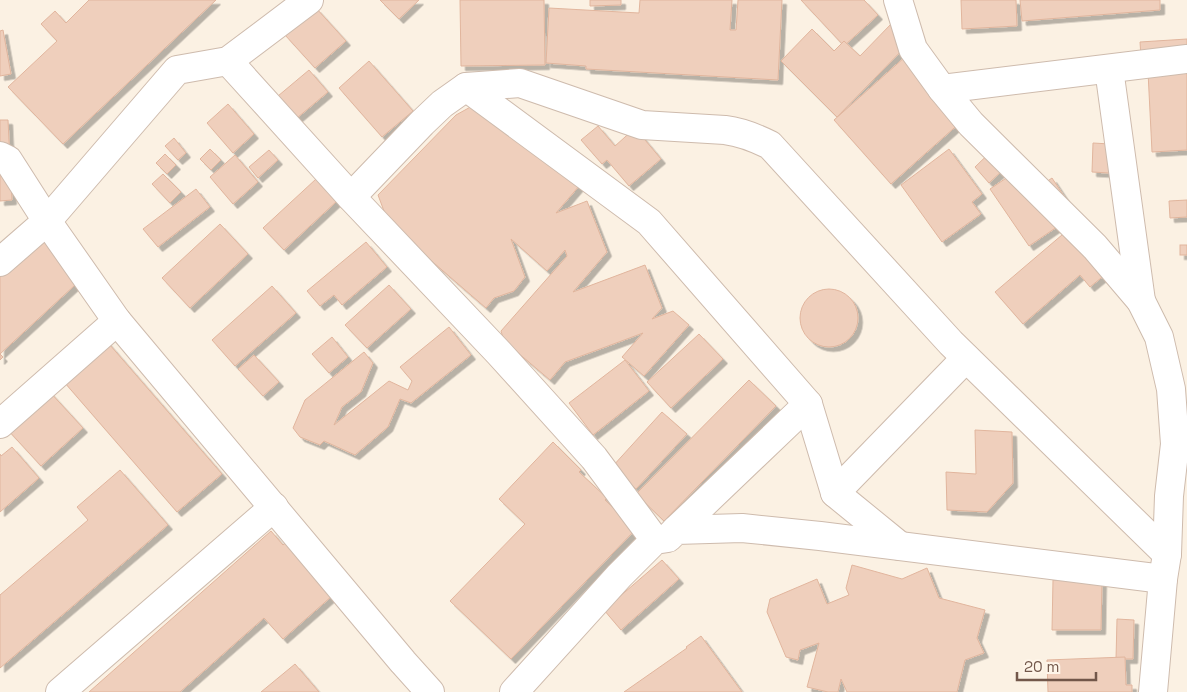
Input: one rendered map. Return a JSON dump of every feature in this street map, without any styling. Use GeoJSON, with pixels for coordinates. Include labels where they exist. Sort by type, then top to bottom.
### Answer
{"type":"FeatureCollection","features":[{"type":"Feature","properties":{"kind":"street"},"geometry":{"type":"LineString","coordinates":[[0,262],[47,221],[177,70],[228,61],[310,0]]}},
{"type":"Feature","properties":{"kind":"street"},"geometry":{"type":"LineString","coordinates":[[898,0],[913,49],[942,89],[971,124],[1095,247],[1141,301],[1159,337],[1171,389],[1175,444],[1153,692]]}},
{"type":"Feature","properties":{"kind":"street"},"geometry":{"type":"LineString","coordinates":[[942,89],[1187,59]]}},
{"type":"Feature","properties":{"kind":"street"},"geometry":{"type":"LineString","coordinates":[[228,61],[351,197],[499,353],[666,535]]}},
{"type":"Feature","properties":{"kind":"street"},"geometry":{"type":"LineString","coordinates":[[1109,69],[1141,301]]}},
{"type":"Feature","properties":{"kind":"street"},"geometry":{"type":"LineString","coordinates":[[351,197],[422,123],[442,104],[466,87],[520,83],[642,125],[726,130],[746,134],[770,145],[951,343],[1165,566]]}},
{"type":"Feature","properties":{"kind":"street"},"geometry":{"type":"LineString","coordinates":[[466,87],[649,222],[808,404],[835,493],[900,546]]}},
{"type":"Feature","properties":{"kind":"street"},"geometry":{"type":"LineString","coordinates":[[0,156],[8,160],[47,221],[117,321],[430,692]]}},
{"type":"Feature","properties":{"kind":"street"},"geometry":{"type":"LineString","coordinates":[[0,424],[117,321]]}},
{"type":"Feature","properties":{"kind":"street"},"geometry":{"type":"LineString","coordinates":[[835,493],[966,358]]}},
{"type":"Feature","properties":{"kind":"street"},"geometry":{"type":"LineString","coordinates":[[514,692],[619,576],[808,404]]}},
{"type":"Feature","properties":{"kind":"street"},"geometry":{"type":"LineString","coordinates":[[60,692],[274,506]]}},
{"type":"Feature","properties":{"kind":"street"},"geometry":{"type":"LineString","coordinates":[[666,535],[742,528],[900,546],[1165,566]]}},
{"type":"Feature","properties":{"kind":"building"},"geometry":{"type":"Polygon","coordinates":[[[89,0],[216,0],[63,144],[8,87],[57,41],[41,24],[55,11],[66,23],[89,0]]]}},
{"type":"Feature","properties":{"kind":"building"},"geometry":{"type":"Polygon","coordinates":[[[380,0],[419,0],[399,19],[380,0]]]}},
{"type":"Feature","properties":{"kind":"building"},"geometry":{"type":"Polygon","coordinates":[[[460,0],[544,0],[545,65],[461,66],[460,0]]]}},
{"type":"Feature","properties":{"kind":"building"},"geometry":{"type":"Polygon","coordinates":[[[590,0],[621,0],[621,5],[590,6],[590,0]]]}},
{"type":"Feature","properties":{"kind":"building"},"geometry":{"type":"Polygon","coordinates":[[[640,0],[732,0],[730,30],[736,30],[738,0],[782,0],[778,80],[586,69],[586,66],[546,63],[549,8],[639,13],[640,0]]]}},
{"type":"Feature","properties":{"kind":"building"},"geometry":{"type":"Polygon","coordinates":[[[801,0],[864,0],[878,15],[844,46],[801,0]]]}},
{"type":"Feature","properties":{"kind":"building"},"geometry":{"type":"Polygon","coordinates":[[[961,0],[1016,0],[1017,26],[962,29],[961,0]]]}},
{"type":"Feature","properties":{"kind":"building"},"geometry":{"type":"Polygon","coordinates":[[[1020,0],[1160,0],[1160,10],[1022,21],[1020,0]]]}},
{"type":"Feature","properties":{"kind":"building"},"geometry":{"type":"Polygon","coordinates":[[[316,8],[346,41],[315,68],[285,35],[316,8]]]}},
{"type":"Feature","properties":{"kind":"building"},"geometry":{"type":"Polygon","coordinates":[[[892,23],[911,41],[837,117],[781,61],[812,29],[834,51],[844,41],[860,56],[892,23]]]}},
{"type":"Feature","properties":{"kind":"building"},"geometry":{"type":"Polygon","coordinates":[[[3,30],[11,74],[0,76],[0,31],[3,30]]]}},
{"type":"Feature","properties":{"kind":"building"},"geometry":{"type":"Polygon","coordinates":[[[1187,39],[1187,150],[1152,152],[1148,72],[1142,73],[1140,42],[1187,39]]]}},
{"type":"Feature","properties":{"kind":"building"},"geometry":{"type":"Polygon","coordinates":[[[914,49],[971,113],[891,184],[834,120],[914,49]]]}},
{"type":"Feature","properties":{"kind":"building"},"geometry":{"type":"Polygon","coordinates":[[[369,61],[413,111],[382,137],[339,88],[369,61]]]}},
{"type":"Feature","properties":{"kind":"building"},"geometry":{"type":"Polygon","coordinates":[[[309,70],[328,92],[297,118],[278,96],[309,70]]]}},
{"type":"Feature","properties":{"kind":"building"},"geometry":{"type":"Polygon","coordinates":[[[228,104],[254,134],[233,153],[207,123],[228,104]]]}},
{"type":"Feature","properties":{"kind":"building"},"geometry":{"type":"Polygon","coordinates":[[[474,105],[580,185],[556,213],[587,201],[607,252],[573,292],[645,265],[662,308],[652,319],[673,311],[689,325],[644,376],[622,357],[643,333],[565,362],[550,380],[504,341],[501,331],[567,256],[565,250],[547,271],[511,239],[525,277],[514,291],[494,298],[486,308],[390,227],[378,195],[456,115],[474,105]]]}},
{"type":"Feature","properties":{"kind":"building"},"geometry":{"type":"Polygon","coordinates":[[[0,120],[8,120],[12,200],[0,201],[0,120]]]}},
{"type":"Feature","properties":{"kind":"building"},"geometry":{"type":"Polygon","coordinates":[[[598,126],[615,146],[635,128],[661,159],[629,186],[607,160],[602,164],[581,140],[598,126]]]}},
{"type":"Feature","properties":{"kind":"building"},"geometry":{"type":"Polygon","coordinates":[[[174,138],[186,153],[178,160],[165,146],[174,138]]]}},
{"type":"Feature","properties":{"kind":"building"},"geometry":{"type":"Polygon","coordinates":[[[1004,139],[1019,155],[989,183],[975,167],[1004,139]]]}},
{"type":"Feature","properties":{"kind":"building"},"geometry":{"type":"Polygon","coordinates":[[[1093,143],[1110,144],[1109,173],[1092,172],[1093,143]]]}},
{"type":"Feature","properties":{"kind":"building"},"geometry":{"type":"Polygon","coordinates":[[[210,149],[221,160],[211,170],[200,159],[210,149]]]}},
{"type":"Feature","properties":{"kind":"building"},"geometry":{"type":"Polygon","coordinates":[[[949,149],[982,194],[972,202],[981,214],[942,242],[901,185],[949,149]]]}},
{"type":"Feature","properties":{"kind":"building"},"geometry":{"type":"Polygon","coordinates":[[[269,150],[278,160],[258,178],[249,167],[269,150]]]}},
{"type":"Feature","properties":{"kind":"building"},"geometry":{"type":"Polygon","coordinates":[[[165,154],[176,165],[167,174],[156,163],[165,154]]]}},
{"type":"Feature","properties":{"kind":"building"},"geometry":{"type":"Polygon","coordinates":[[[235,155],[258,182],[233,204],[210,177],[235,155]]]}},
{"type":"Feature","properties":{"kind":"building"},"geometry":{"type":"Polygon","coordinates":[[[1024,166],[1039,187],[1052,178],[1076,214],[1029,246],[990,189],[1024,166]]]}},
{"type":"Feature","properties":{"kind":"building"},"geometry":{"type":"Polygon","coordinates":[[[163,174],[181,192],[170,203],[152,184],[163,174]]]}},
{"type":"Feature","properties":{"kind":"building"},"geometry":{"type":"Polygon","coordinates":[[[316,179],[337,201],[284,250],[263,228],[316,179]]]}},
{"type":"Feature","properties":{"kind":"building"},"geometry":{"type":"Polygon","coordinates":[[[196,189],[210,207],[158,247],[143,229],[196,189]]]}},
{"type":"Feature","properties":{"kind":"building"},"geometry":{"type":"Polygon","coordinates":[[[1187,200],[1187,217],[1170,218],[1169,201],[1187,200]]]}},
{"type":"Feature","properties":{"kind":"building"},"geometry":{"type":"Polygon","coordinates":[[[1076,223],[1117,265],[1090,287],[1080,275],[1023,324],[995,292],[1076,223]]]}},
{"type":"Feature","properties":{"kind":"building"},"geometry":{"type":"Polygon","coordinates":[[[220,224],[248,254],[190,308],[162,278],[220,224]]]}},
{"type":"Feature","properties":{"kind":"building"},"geometry":{"type":"Polygon","coordinates":[[[45,229],[87,274],[0,354],[0,270],[45,229]]]}},
{"type":"Feature","properties":{"kind":"building"},"geometry":{"type":"Polygon","coordinates":[[[366,242],[387,267],[342,305],[334,295],[320,306],[307,291],[366,242]]]}},
{"type":"Feature","properties":{"kind":"building"},"geometry":{"type":"Polygon","coordinates":[[[1180,245],[1187,245],[1187,255],[1180,255],[1180,245]]]}},
{"type":"Feature","properties":{"kind":"building"},"geometry":{"type":"Polygon","coordinates":[[[389,285],[411,309],[367,348],[345,325],[389,285]]]}},
{"type":"Feature","properties":{"kind":"building"},"geometry":{"type":"Polygon","coordinates":[[[272,286],[296,313],[235,366],[212,340],[272,286]]]}},
{"type":"Feature","properties":{"kind":"building"},"geometry":{"type":"Polygon","coordinates":[[[829,289],[840,291],[853,302],[858,318],[856,329],[845,342],[829,347],[818,345],[805,334],[800,318],[802,307],[813,294],[829,289]]]}},
{"type":"Feature","properties":{"kind":"building"},"geometry":{"type":"Polygon","coordinates":[[[449,327],[471,355],[411,403],[400,399],[388,427],[355,455],[324,441],[320,445],[300,437],[293,428],[305,400],[364,352],[373,363],[361,392],[342,407],[334,425],[389,381],[408,390],[412,381],[400,367],[449,327]]]}},
{"type":"Feature","properties":{"kind":"building"},"geometry":{"type":"Polygon","coordinates":[[[699,334],[723,359],[671,408],[647,382],[699,334]]]}},
{"type":"Feature","properties":{"kind":"building"},"geometry":{"type":"Polygon","coordinates":[[[103,337],[222,474],[177,512],[58,375],[103,337]]]}},
{"type":"Feature","properties":{"kind":"building"},"geometry":{"type":"Polygon","coordinates":[[[332,337],[348,357],[329,373],[312,354],[332,337]]]}},
{"type":"Feature","properties":{"kind":"building"},"geometry":{"type":"Polygon","coordinates":[[[254,355],[279,382],[263,396],[238,369],[254,355]]]}},
{"type":"Feature","properties":{"kind":"building"},"geometry":{"type":"Polygon","coordinates":[[[625,360],[649,391],[593,435],[569,403],[625,360]]]}},
{"type":"Feature","properties":{"kind":"building"},"geometry":{"type":"Polygon","coordinates":[[[749,380],[776,406],[664,521],[636,494],[749,380]]]}},
{"type":"Feature","properties":{"kind":"building"},"geometry":{"type":"Polygon","coordinates":[[[48,390],[83,428],[41,466],[6,428],[48,390]]]}},
{"type":"Feature","properties":{"kind":"building"},"geometry":{"type":"Polygon","coordinates":[[[662,412],[687,434],[636,489],[612,467],[662,412]]]}},
{"type":"Feature","properties":{"kind":"building"},"geometry":{"type":"Polygon","coordinates":[[[975,430],[1012,432],[1013,483],[987,512],[947,510],[946,472],[976,474],[975,430]]]}},
{"type":"Feature","properties":{"kind":"building"},"geometry":{"type":"Polygon","coordinates":[[[553,442],[581,470],[579,472],[607,498],[605,500],[636,529],[511,659],[450,601],[525,524],[499,499],[553,442]]]}},
{"type":"Feature","properties":{"kind":"building"},"geometry":{"type":"Polygon","coordinates":[[[12,447],[39,478],[0,512],[0,454],[1,456],[12,447]]]}},
{"type":"Feature","properties":{"kind":"building"},"geometry":{"type":"Polygon","coordinates":[[[120,470],[168,525],[0,668],[0,595],[88,520],[77,507],[120,470]]]}},
{"type":"Feature","properties":{"kind":"building"},"geometry":{"type":"Polygon","coordinates":[[[271,531],[283,545],[293,536],[340,589],[283,639],[264,618],[180,692],[89,692],[271,531]]]}},
{"type":"Feature","properties":{"kind":"building"},"geometry":{"type":"Polygon","coordinates":[[[662,560],[679,579],[621,630],[604,610],[662,560]]]}},
{"type":"Feature","properties":{"kind":"building"},"geometry":{"type":"Polygon","coordinates":[[[852,565],[902,579],[927,568],[939,598],[985,610],[977,638],[984,653],[965,660],[957,692],[847,692],[841,679],[838,692],[828,692],[807,687],[819,643],[800,650],[798,660],[786,657],[767,612],[770,599],[817,579],[827,604],[849,595],[846,588],[852,565]]]}},
{"type":"Feature","properties":{"kind":"building"},"geometry":{"type":"Polygon","coordinates":[[[1053,580],[1102,581],[1101,630],[1052,630],[1053,580]]]}},
{"type":"Feature","properties":{"kind":"building"},"geometry":{"type":"Polygon","coordinates":[[[1117,619],[1134,620],[1133,659],[1116,659],[1117,619]]]}},
{"type":"Feature","properties":{"kind":"building"},"geometry":{"type":"Polygon","coordinates":[[[701,636],[742,692],[624,692],[687,648],[701,636]]]}},
{"type":"Feature","properties":{"kind":"building"},"geometry":{"type":"Polygon","coordinates":[[[1125,657],[1126,685],[1132,685],[1132,692],[1048,692],[1047,660],[1125,657]]]}},
{"type":"Feature","properties":{"kind":"building"},"geometry":{"type":"Polygon","coordinates":[[[295,664],[319,692],[261,692],[295,664]]]}}]}
